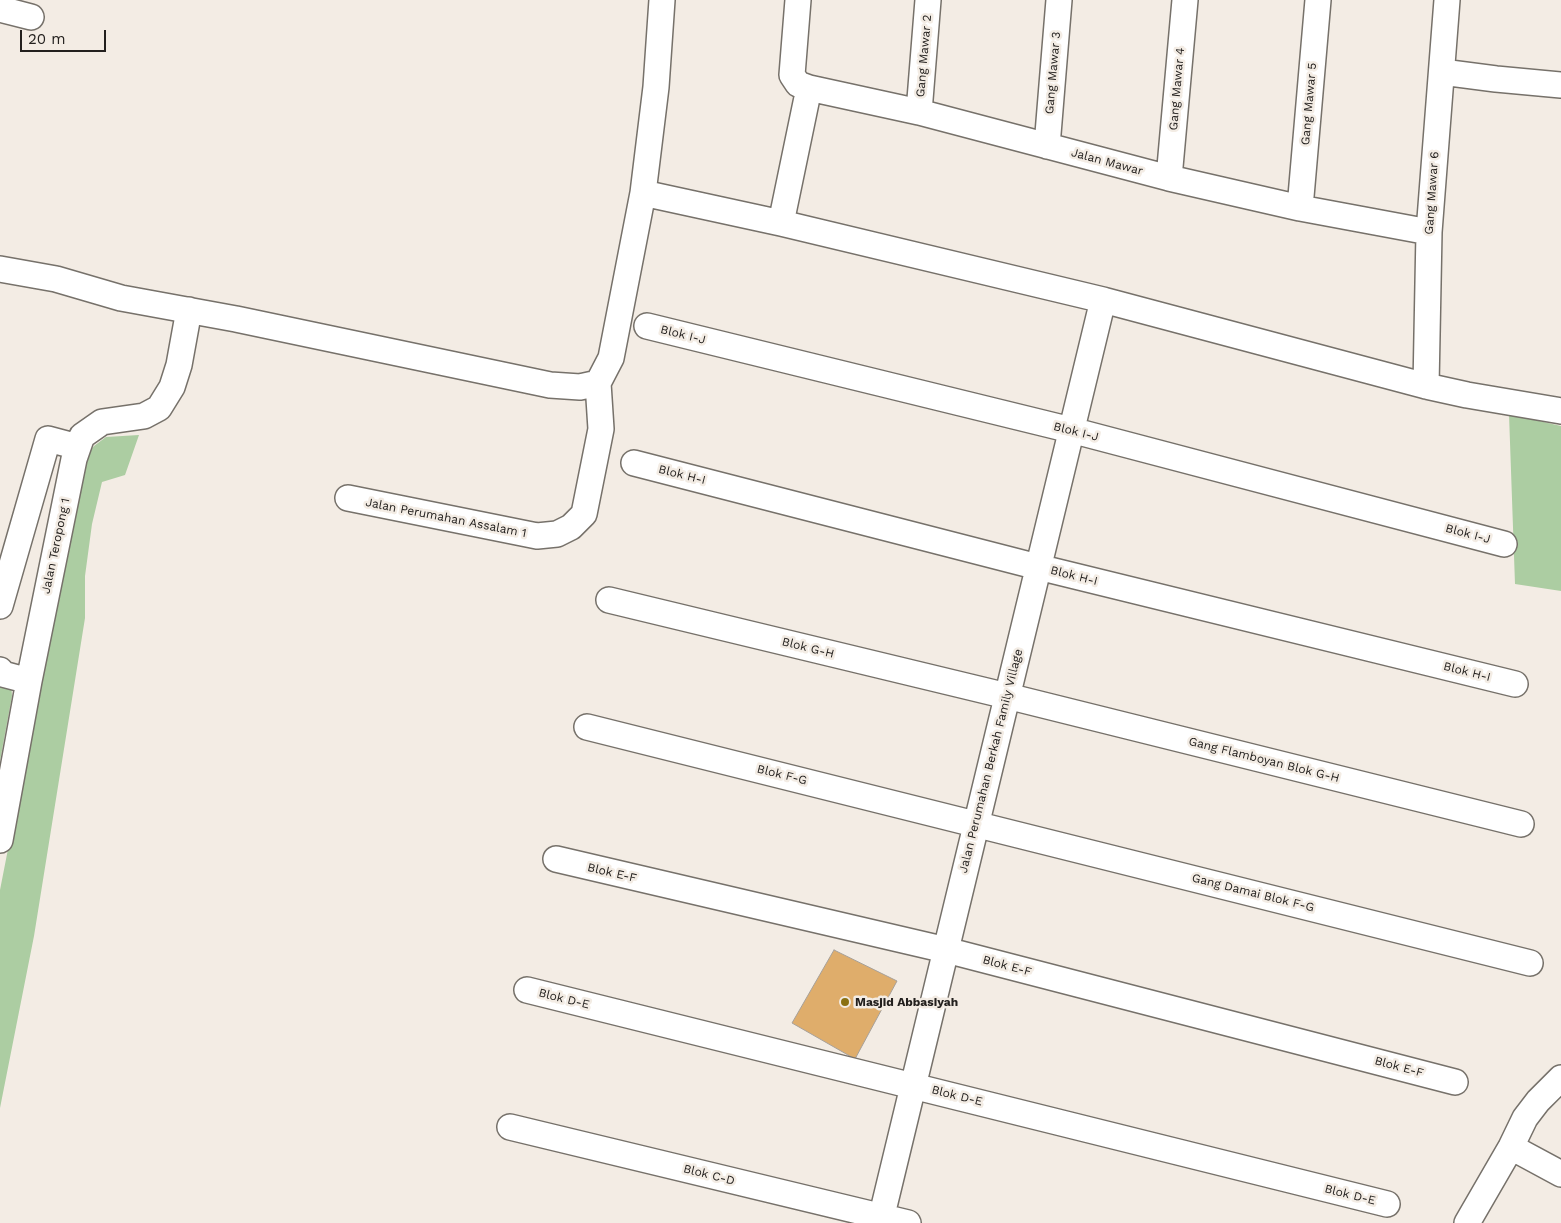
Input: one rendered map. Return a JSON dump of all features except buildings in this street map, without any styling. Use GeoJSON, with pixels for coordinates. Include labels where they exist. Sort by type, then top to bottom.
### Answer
{"type":"FeatureCollection","features":[{"type":"Feature","properties":{"kind":"street"},"geometry":{"type":"LineString","coordinates":[[0,269],[56,279],[121,298],[188,310],[550,385],[580,387],[598,382],[606,371],[611,358],[643,193],[656,87],[662,0]]}},
{"type":"Feature","properties":{"kind":"street"},"geometry":{"type":"LineString","coordinates":[[781,223],[800,81],[798,0]]}},
{"type":"Feature","properties":{"kind":"street","name":"Gang Mawar 2"},"geometry":{"type":"LineString","coordinates":[[919,112],[928,0]]}},
{"type":"Feature","properties":{"kind":"street","name":"Gang Mawar 3"},"geometry":{"type":"LineString","coordinates":[[1047,146],[1059,0]]}},
{"type":"Feature","properties":{"kind":"street","name":"Gang Mawar 4"},"geometry":{"type":"LineString","coordinates":[[1169,178],[1185,0]]}},
{"type":"Feature","properties":{"kind":"street","name":"Gang Mawar 5"},"geometry":{"type":"LineString","coordinates":[[1300,208],[1318,0]]}},
{"type":"Feature","properties":{"kind":"street","name":"Gang Mawar 6"},"geometry":{"type":"LineString","coordinates":[[1426,386],[1429,232],[1447,0]]}},
{"type":"Feature","properties":{"kind":"street"},"geometry":{"type":"LineString","coordinates":[[0,9],[31,17]]}},
{"type":"Feature","properties":{"kind":"street"},"geometry":{"type":"LineString","coordinates":[[1442,72],[1496,80],[1561,85]]}},
{"type":"Feature","properties":{"kind":"street","name":"Jalan Mawar"},"geometry":{"type":"LineString","coordinates":[[800,81],[1169,178],[1300,208],[1429,232]]}},
{"type":"Feature","properties":{"kind":"street"},"geometry":{"type":"LineString","coordinates":[[643,193],[781,223],[1103,300],[1426,386],[1561,411]]}},
{"type":"Feature","properties":{"kind":"street","name":"Jalan Perumahan Berkah Family Village"},"geometry":{"type":"LineString","coordinates":[[881,1220],[1103,300]]}},
{"type":"Feature","properties":{"kind":"street","name":"Jalan Teropong 1"},"geometry":{"type":"LineString","coordinates":[[0,840],[29,681],[78,447],[82,436],[102,422],[144,416],[159,408],[172,387],[179,365],[188,310]]}},
{"type":"Feature","properties":{"kind":"street","name":"Blok I-J"},"geometry":{"type":"LineString","coordinates":[[647,326],[1071,430],[1504,544]]}},
{"type":"Feature","properties":{"kind":"street","name":"Jalan Perumahan Assalam 1"},"geometry":{"type":"LineString","coordinates":[[348,498],[537,536],[557,534],[571,527],[584,514],[601,429],[598,382]]}},
{"type":"Feature","properties":{"kind":"street"},"geometry":{"type":"LineString","coordinates":[[0,606],[48,438],[78,447]]}},
{"type":"Feature","properties":{"kind":"street","name":"Blok H-I"},"geometry":{"type":"LineString","coordinates":[[634,463],[1038,567],[1515,684]]}},
{"type":"Feature","properties":{"kind":"street","name":"Blok G-H"},"geometry":{"type":"LineString","coordinates":[[609,600],[1007,696]]}},
{"type":"Feature","properties":{"kind":"street"},"geometry":{"type":"LineString","coordinates":[[0,670],[3,674],[29,681]]}},
{"type":"Feature","properties":{"kind":"street","name":"Gang Flamboyan Blok G-H"},"geometry":{"type":"LineString","coordinates":[[1007,696],[1522,824]]}},
{"type":"Feature","properties":{"kind":"street","name":"Blok F-G"},"geometry":{"type":"LineString","coordinates":[[587,727],[976,823]]}},
{"type":"Feature","properties":{"kind":"street","name":"Gang Damai Blok F-G"},"geometry":{"type":"LineString","coordinates":[[976,823],[1530,963]]}},
{"type":"Feature","properties":{"kind":"street","name":"Blok E-F"},"geometry":{"type":"LineString","coordinates":[[556,859],[946,950],[1455,1082]]}},
{"type":"Feature","properties":{"kind":"street","name":"Blok D-E"},"geometry":{"type":"LineString","coordinates":[[526,990],[1387,1204]]}},
{"type":"Feature","properties":{"kind":"street"},"geometry":{"type":"LineString","coordinates":[[1467,1223],[1511,1148],[1525,1118],[1561,1078]]}},
{"type":"Feature","properties":{"kind":"street","name":"Blok C-D"},"geometry":{"type":"LineString","coordinates":[[510,1126],[881,1220],[908,1223]]}},
{"type":"Feature","properties":{"kind":"street"},"geometry":{"type":"LineString","coordinates":[[1511,1148],[1561,1174]]}},
{"type":"Feature","properties":{"kind":"green space"},"geometry":{"type":"Polygon","coordinates":[[[1509,414],[1561,426],[1561,591],[1515,584],[1509,414]]]}},
{"type":"Feature","properties":{"kind":"green space"},"geometry":{"type":"Polygon","coordinates":[[[139,435],[125,475],[102,482],[92,524],[85,576],[85,618],[34,936],[0,1108],[0,890],[61,578],[87,455],[94,446],[106,437],[139,435]]]}},
{"type":"Feature","properties":{"kind":"green space"},"geometry":{"type":"Polygon","coordinates":[[[0,679],[11,682],[12,696],[0,761],[0,679]]]}},
{"type":"Feature","properties":{"kind":"place","name":"Masjid Abbasiyah"},"geometry":{"type":"Point","coordinates":[845,1002]}}]}
